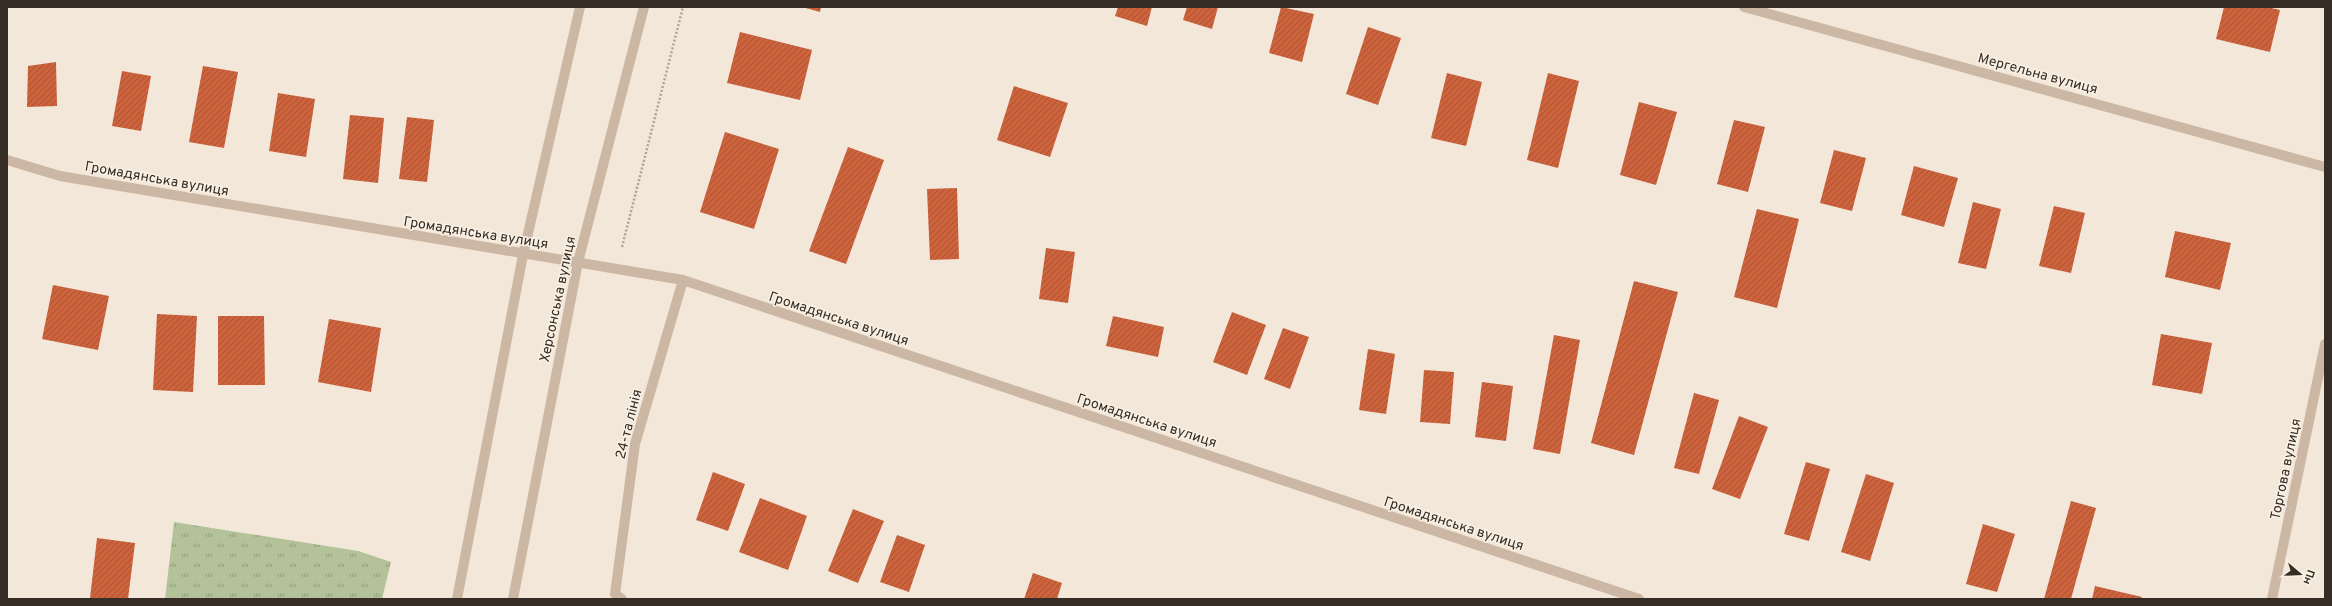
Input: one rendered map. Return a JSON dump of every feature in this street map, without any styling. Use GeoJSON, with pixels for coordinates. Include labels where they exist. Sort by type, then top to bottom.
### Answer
{"type":"FeatureCollection","features":[{"type":"Feature","properties":{"kind":"street"},"geometry":{"type":"LineString","coordinates":[[457,599],[523,254],[580,7]]}},
{"type":"Feature","properties":{"kind":"street","name":"Херсонська вулиця"},"geometry":{"type":"LineString","coordinates":[[512,599],[578,262],[644,7]]}},
{"type":"Feature","properties":{"kind":"street","name":"Мергельна вулиця"},"geometry":{"type":"LineString","coordinates":[[1744,7],[2325,167]]}},
{"type":"Feature","properties":{"kind":"street","name":"Громадянська вулиця"},"geometry":{"type":"LineString","coordinates":[[7,160],[60,176],[683,280],[1639,599]]}},
{"type":"Feature","properties":{"kind":"street","name":"24-та лінія"},"geometry":{"type":"LineString","coordinates":[[622,599],[615,594],[634,444],[683,280]]}},
{"type":"Feature","properties":{"kind":"street","name":"Торгова вулиця"},"geometry":{"type":"LineString","coordinates":[[2272,599],[2325,344]]}},
{"type":"Feature","properties":{"kind":"path"},"geometry":{"type":"LineString","coordinates":[[616,269],[683,7]]}},
{"type":"Feature","properties":{"kind":"green space"},"geometry":{"type":"Polygon","coordinates":[[[174,522],[358,551],[391,562],[382,599],[165,599],[174,522]]]}},
{"type":"Feature","properties":{"kind":"building"},"geometry":{"type":"Polygon","coordinates":[[[802,7],[821,7],[820,12],[802,7]]]}},
{"type":"Feature","properties":{"kind":"building"},"geometry":{"type":"Polygon","coordinates":[[[1118,7],[1152,7],[1147,26],[1115,16],[1118,7]]]}},
{"type":"Feature","properties":{"kind":"building"},"geometry":{"type":"Polygon","coordinates":[[[1187,7],[1218,7],[1212,29],[1183,20],[1187,7]]]}},
{"type":"Feature","properties":{"kind":"building"},"geometry":{"type":"Polygon","coordinates":[[[1281,7],[1314,14],[1302,62],[1269,53],[1281,7]]]}},
{"type":"Feature","properties":{"kind":"building"},"geometry":{"type":"Polygon","coordinates":[[[2224,7],[2267,7],[2280,10],[2270,52],[2216,39],[2224,7]]]}},
{"type":"Feature","properties":{"kind":"building"},"geometry":{"type":"Polygon","coordinates":[[[1368,27],[1401,38],[1378,105],[1346,94],[1368,27]]]}},
{"type":"Feature","properties":{"kind":"building"},"geometry":{"type":"Polygon","coordinates":[[[740,32],[812,50],[800,100],[727,83],[740,32]]]}},
{"type":"Feature","properties":{"kind":"building"},"geometry":{"type":"Polygon","coordinates":[[[56,62],[57,106],[27,107],[28,66],[56,62]]]}},
{"type":"Feature","properties":{"kind":"building"},"geometry":{"type":"Polygon","coordinates":[[[203,66],[238,72],[224,148],[189,142],[203,66]]]}},
{"type":"Feature","properties":{"kind":"building"},"geometry":{"type":"Polygon","coordinates":[[[122,71],[151,76],[141,131],[112,126],[122,71]]]}},
{"type":"Feature","properties":{"kind":"building"},"geometry":{"type":"Polygon","coordinates":[[[1447,73],[1482,82],[1466,146],[1431,138],[1447,73]]]}},
{"type":"Feature","properties":{"kind":"building"},"geometry":{"type":"Polygon","coordinates":[[[1548,73],[1579,81],[1558,168],[1527,160],[1548,73]]]}},
{"type":"Feature","properties":{"kind":"building"},"geometry":{"type":"Polygon","coordinates":[[[1014,86],[1068,103],[1050,157],[997,140],[1014,86]]]}},
{"type":"Feature","properties":{"kind":"building"},"geometry":{"type":"Polygon","coordinates":[[[278,93],[315,99],[306,157],[269,151],[278,93]]]}},
{"type":"Feature","properties":{"kind":"building"},"geometry":{"type":"Polygon","coordinates":[[[1639,102],[1677,112],[1656,185],[1620,175],[1639,102]]]}},
{"type":"Feature","properties":{"kind":"building"},"geometry":{"type":"Polygon","coordinates":[[[350,115],[384,118],[378,183],[343,179],[350,115]]]}},
{"type":"Feature","properties":{"kind":"building"},"geometry":{"type":"Polygon","coordinates":[[[407,117],[434,120],[427,182],[399,179],[407,117]]]}},
{"type":"Feature","properties":{"kind":"building"},"geometry":{"type":"Polygon","coordinates":[[[1734,120],[1765,127],[1748,192],[1717,184],[1734,120]]]}},
{"type":"Feature","properties":{"kind":"building"},"geometry":{"type":"Polygon","coordinates":[[[725,132],[779,149],[754,229],[700,212],[725,132]]]}},
{"type":"Feature","properties":{"kind":"building"},"geometry":{"type":"Polygon","coordinates":[[[848,147],[884,160],[846,264],[809,251],[848,147]]]}},
{"type":"Feature","properties":{"kind":"building"},"geometry":{"type":"Polygon","coordinates":[[[1834,150],[1866,158],[1852,211],[1820,203],[1834,150]]]}},
{"type":"Feature","properties":{"kind":"building"},"geometry":{"type":"Polygon","coordinates":[[[1914,166],[1958,178],[1944,227],[1901,215],[1914,166]]]}},
{"type":"Feature","properties":{"kind":"building"},"geometry":{"type":"Polygon","coordinates":[[[957,188],[959,259],[930,260],[927,189],[957,188]]]}},
{"type":"Feature","properties":{"kind":"building"},"geometry":{"type":"Polygon","coordinates":[[[1973,202],[2001,209],[1986,269],[1958,263],[1973,202]]]}},
{"type":"Feature","properties":{"kind":"building"},"geometry":{"type":"Polygon","coordinates":[[[2054,206],[2085,213],[2071,273],[2039,266],[2054,206]]]}},
{"type":"Feature","properties":{"kind":"building"},"geometry":{"type":"Polygon","coordinates":[[[1757,209],[1799,219],[1777,308],[1734,297],[1757,209]]]}},
{"type":"Feature","properties":{"kind":"building"},"geometry":{"type":"Polygon","coordinates":[[[2175,231],[2231,243],[2220,290],[2165,277],[2175,231]]]}},
{"type":"Feature","properties":{"kind":"building"},"geometry":{"type":"Polygon","coordinates":[[[1046,248],[1075,252],[1068,303],[1039,299],[1046,248]]]}},
{"type":"Feature","properties":{"kind":"building"},"geometry":{"type":"Polygon","coordinates":[[[1634,281],[1678,292],[1634,455],[1591,443],[1634,281]]]}},
{"type":"Feature","properties":{"kind":"building"},"geometry":{"type":"Polygon","coordinates":[[[53,285],[109,296],[98,350],[42,339],[53,285]]]}},
{"type":"Feature","properties":{"kind":"building"},"geometry":{"type":"Polygon","coordinates":[[[1232,312],[1266,325],[1247,375],[1213,362],[1232,312]]]}},
{"type":"Feature","properties":{"kind":"building"},"geometry":{"type":"Polygon","coordinates":[[[157,314],[197,316],[193,392],[153,390],[157,314]]]}},
{"type":"Feature","properties":{"kind":"building"},"geometry":{"type":"Polygon","coordinates":[[[218,316],[264,316],[265,385],[218,385],[218,316]]]}},
{"type":"Feature","properties":{"kind":"building"},"geometry":{"type":"Polygon","coordinates":[[[1113,316],[1164,327],[1158,357],[1106,346],[1113,316]]]}},
{"type":"Feature","properties":{"kind":"building"},"geometry":{"type":"Polygon","coordinates":[[[329,319],[381,328],[371,392],[318,382],[329,319]]]}},
{"type":"Feature","properties":{"kind":"building"},"geometry":{"type":"Polygon","coordinates":[[[1283,328],[1309,337],[1290,389],[1264,379],[1283,328]]]}},
{"type":"Feature","properties":{"kind":"building"},"geometry":{"type":"Polygon","coordinates":[[[2161,334],[2212,343],[2202,394],[2152,385],[2161,334]]]}},
{"type":"Feature","properties":{"kind":"building"},"geometry":{"type":"Polygon","coordinates":[[[1554,335],[1580,340],[1560,454],[1533,449],[1554,335]]]}},
{"type":"Feature","properties":{"kind":"building"},"geometry":{"type":"Polygon","coordinates":[[[1368,349],[1395,354],[1386,414],[1359,410],[1368,349]]]}},
{"type":"Feature","properties":{"kind":"building"},"geometry":{"type":"Polygon","coordinates":[[[1424,370],[1454,372],[1450,424],[1420,422],[1424,370]]]}},
{"type":"Feature","properties":{"kind":"building"},"geometry":{"type":"Polygon","coordinates":[[[1482,382],[1513,386],[1506,441],[1475,437],[1482,382]]]}},
{"type":"Feature","properties":{"kind":"building"},"geometry":{"type":"Polygon","coordinates":[[[1694,393],[1719,400],[1699,474],[1674,468],[1694,393]]]}},
{"type":"Feature","properties":{"kind":"building"},"geometry":{"type":"Polygon","coordinates":[[[1739,416],[1768,427],[1740,499],[1712,489],[1739,416]]]}},
{"type":"Feature","properties":{"kind":"building"},"geometry":{"type":"Polygon","coordinates":[[[1806,462],[1830,469],[1809,541],[1784,534],[1806,462]]]}},
{"type":"Feature","properties":{"kind":"building"},"geometry":{"type":"Polygon","coordinates":[[[713,472],[745,484],[728,531],[696,520],[713,472]]]}},
{"type":"Feature","properties":{"kind":"building"},"geometry":{"type":"Polygon","coordinates":[[[1866,474],[1894,483],[1870,561],[1841,552],[1866,474]]]}},
{"type":"Feature","properties":{"kind":"building"},"geometry":{"type":"Polygon","coordinates":[[[760,498],[807,516],[788,570],[739,552],[760,498]]]}},
{"type":"Feature","properties":{"kind":"building"},"geometry":{"type":"Polygon","coordinates":[[[2071,501],[2096,508],[2071,599],[2044,599],[2071,501]]]}},
{"type":"Feature","properties":{"kind":"building"},"geometry":{"type":"Polygon","coordinates":[[[853,509],[884,521],[858,583],[828,571],[853,509]]]}},
{"type":"Feature","properties":{"kind":"building"},"geometry":{"type":"Polygon","coordinates":[[[1983,524],[2015,534],[1997,592],[1966,584],[1983,524]]]}},
{"type":"Feature","properties":{"kind":"building"},"geometry":{"type":"Polygon","coordinates":[[[897,535],[925,545],[909,592],[880,582],[897,535]]]}},
{"type":"Feature","properties":{"kind":"building"},"geometry":{"type":"Polygon","coordinates":[[[97,538],[135,543],[128,599],[90,598],[97,538]]]}},
{"type":"Feature","properties":{"kind":"building"},"geometry":{"type":"Polygon","coordinates":[[[1033,573],[1062,583],[1057,599],[1024,599],[1033,573]]]}},
{"type":"Feature","properties":{"kind":"building"},"geometry":{"type":"Polygon","coordinates":[[[2095,586],[2142,597],[2141,599],[2092,599],[2095,586]]]}}]}
